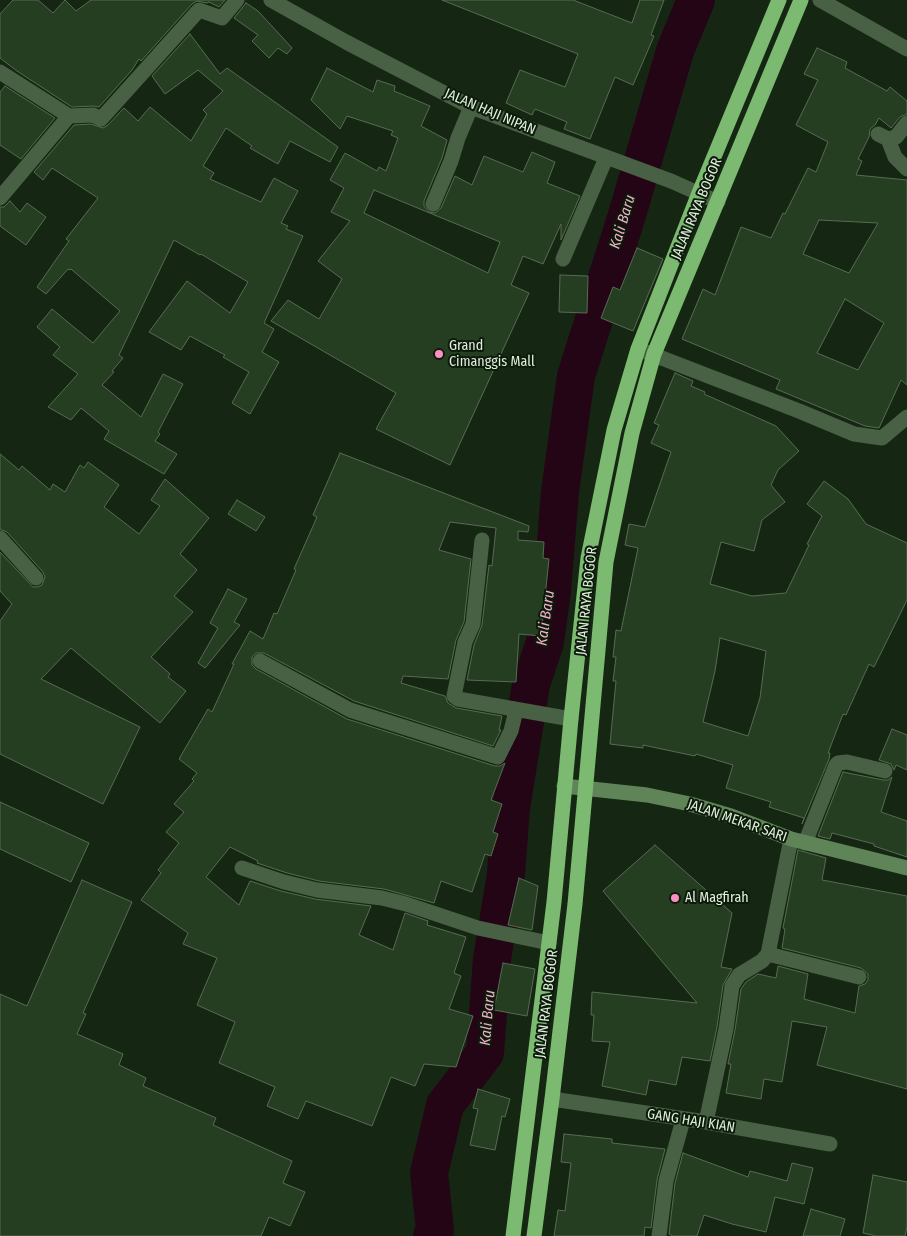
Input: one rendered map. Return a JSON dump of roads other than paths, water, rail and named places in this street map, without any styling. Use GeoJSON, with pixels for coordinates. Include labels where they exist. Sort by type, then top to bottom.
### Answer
{"type":"FeatureCollection","features":[{"type":"Feature","properties":{"kind":"highway","name":"JALAN RAYA BOGOR"},"geometry":{"type":"LineString","coordinates":[[513,1236],[554,902],[570,718],[588,558],[614,430],[638,349],[699,193],[780,0]]}},
{"type":"Feature","properties":{"kind":"highway","name":"JALAN RAYA BOGOR"},"geometry":{"type":"LineString","coordinates":[[534,1236],[575,904],[606,562],[632,432],[654,354],[801,0]]}},
{"type":"Feature","properties":{"kind":"highway"},"geometry":{"type":"LineString","coordinates":[[554,902],[575,904]]}},
{"type":"Feature","properties":{"kind":"main road","name":"JALAN MEKAR SARI"},"geometry":{"type":"LineString","coordinates":[[564,786],[647,795],[690,804],[731,816],[798,841],[907,868]]}},
{"type":"Feature","properties":{"kind":"street"},"geometry":{"type":"LineString","coordinates":[[0,72],[69,116],[93,115],[101,119],[199,10],[222,18],[237,0]]}},
{"type":"Feature","properties":{"kind":"street","name":"JALAN HAJI NIPAN"},"geometry":{"type":"LineString","coordinates":[[271,0],[346,42],[471,107],[671,182],[718,202]]}},
{"type":"Feature","properties":{"kind":"street"},"geometry":{"type":"LineString","coordinates":[[820,0],[907,49]]}},
{"type":"Feature","properties":{"kind":"street"},"geometry":{"type":"LineString","coordinates":[[433,204],[452,161],[458,138],[471,107]]}},
{"type":"Feature","properties":{"kind":"street"},"geometry":{"type":"LineString","coordinates":[[0,198],[69,116]]}},
{"type":"Feature","properties":{"kind":"street"},"geometry":{"type":"LineString","coordinates":[[907,124],[896,137],[883,137],[895,157],[907,169]]}},
{"type":"Feature","properties":{"kind":"street"},"geometry":{"type":"LineString","coordinates":[[563,259],[612,160]]}},
{"type":"Feature","properties":{"kind":"street"},"geometry":{"type":"LineString","coordinates":[[638,349],[854,434],[882,438],[907,417]]}},
{"type":"Feature","properties":{"kind":"street"},"geometry":{"type":"LineString","coordinates":[[0,538],[36,578]]}},
{"type":"Feature","properties":{"kind":"street"},"geometry":{"type":"LineString","coordinates":[[482,540],[473,624],[465,642],[454,696],[458,700],[570,718]]}},
{"type":"Feature","properties":{"kind":"street"},"geometry":{"type":"LineString","coordinates":[[260,661],[350,710],[498,757],[511,732],[517,710]]}},
{"type":"Feature","properties":{"kind":"street"},"geometry":{"type":"LineString","coordinates":[[706,1122],[726,1029],[732,986],[739,974],[762,961],[768,954],[798,841],[836,765],[847,762],[884,771]]}},
{"type":"Feature","properties":{"kind":"street"},"geometry":{"type":"LineString","coordinates":[[242,868],[284,882],[317,890],[382,898],[478,928],[549,943]]}},
{"type":"Feature","properties":{"kind":"street"},"geometry":{"type":"LineString","coordinates":[[768,954],[859,977]]}},
{"type":"Feature","properties":{"kind":"street","name":"GANG HAJI KIAN"},"geometry":{"type":"LineString","coordinates":[[552,1099],[682,1120],[706,1122],[830,1144]]}},
{"type":"Feature","properties":{"kind":"street"},"geometry":{"type":"LineString","coordinates":[[659,1236],[666,1181],[682,1120]]}},
{"type":"Feature","properties":{"kind":"waterway","name":"Kali Baru"},"geometry":{"type":"LineString","coordinates":[[432,1236],[435,1230],[429,1173],[445,1105],[485,1053],[492,959],[506,874],[511,808],[531,684],[545,642],[552,591],[560,492],[576,376],[627,215],[675,51],[696,0]]}},
{"type":"Feature","properties":{"kind":"place","name":"Grand Cimanggis Mall"},"geometry":{"type":"Point","coordinates":[439,354]}},
{"type":"Feature","properties":{"kind":"place","name":"Al Magfirah"},"geometry":{"type":"Point","coordinates":[675,898]}}]}
